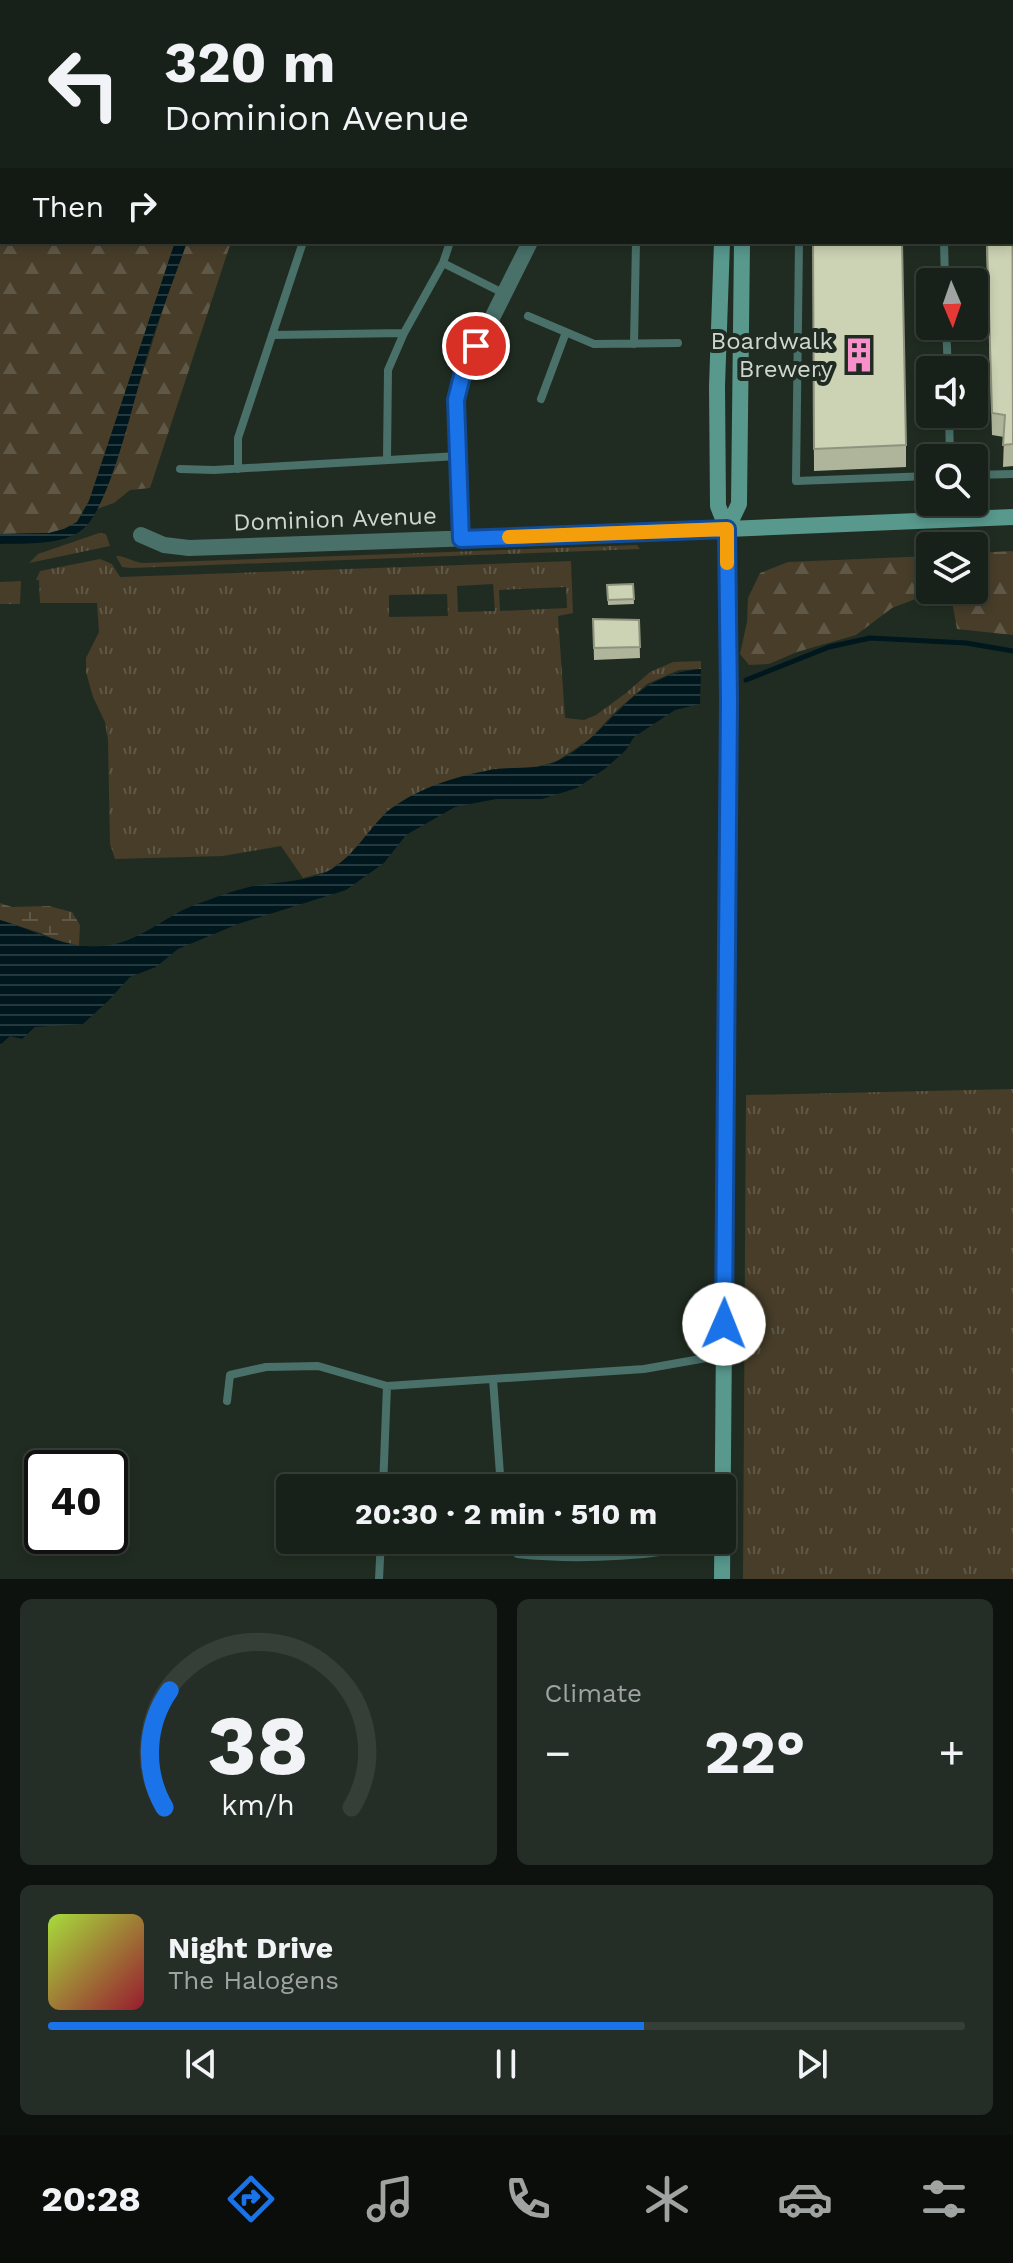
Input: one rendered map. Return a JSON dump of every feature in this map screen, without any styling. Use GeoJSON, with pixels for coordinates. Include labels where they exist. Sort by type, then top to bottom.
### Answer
{"type":"FeatureCollection","features":[{"type":"Feature","properties":{"kind":"street"},"geometry":{"type":"LineString","coordinates":[[461,539],[458,386],[529,244]]}},
{"type":"Feature","properties":{"kind":"street"},"geometry":{"type":"LineString","coordinates":[[722,244],[717,386],[718,506],[727,529],[729,701],[723,1474]]}},
{"type":"Feature","properties":{"kind":"street"},"geometry":{"type":"LineString","coordinates":[[727,529],[739,504],[742,244]]}},
{"type":"Feature","properties":{"kind":"street","name":"Dominion Avenue"},"geometry":{"type":"LineString","coordinates":[[141,535],[164,545],[189,548],[1013,517]]}},
{"type":"Feature","properties":{"kind":"street"},"geometry":{"type":"LineString","coordinates":[[722,1579],[723,1554]]}},
{"type":"Feature","properties":{"kind":"lane"},"geometry":{"type":"LineString","coordinates":[[238,469],[238,438],[302,244]]}},
{"type":"Feature","properties":{"kind":"lane"},"geometry":{"type":"LineString","coordinates":[[387,458],[386,377],[390,362],[443,263],[449,244]]}},
{"type":"Feature","properties":{"kind":"lane"},"geometry":{"type":"LineString","coordinates":[[634,344],[636,244]]}},
{"type":"Feature","properties":{"kind":"lane"},"geometry":{"type":"LineString","coordinates":[[799,244],[796,481],[916,477]]}},
{"type":"Feature","properties":{"kind":"lane"},"geometry":{"type":"LineString","coordinates":[[944,244],[945,268]]}},
{"type":"Feature","properties":{"kind":"lane"},"geometry":{"type":"LineString","coordinates":[[443,263],[503,293]]}},
{"type":"Feature","properties":{"kind":"lane"},"geometry":{"type":"LineString","coordinates":[[528,316],[594,344],[678,343]]}},
{"type":"Feature","properties":{"kind":"lane"},"geometry":{"type":"LineString","coordinates":[[541,399],[566,332]]}},
{"type":"Feature","properties":{"kind":"lane"},"geometry":{"type":"LineString","coordinates":[[272,335],[404,333]]}},
{"type":"Feature","properties":{"kind":"lane"},"geometry":{"type":"LineString","coordinates":[[180,469],[238,469],[458,456]]}},
{"type":"Feature","properties":{"kind":"lane"},"geometry":{"type":"LineString","coordinates":[[988,475],[1013,474]]}},
{"type":"Feature","properties":{"kind":"lane"},"geometry":{"type":"LineString","coordinates":[[227,1401],[230,1375],[266,1367],[318,1366],[387,1386],[644,1369],[724,1355]]}},
{"type":"Feature","properties":{"kind":"lane"},"geometry":{"type":"LineString","coordinates":[[493,1379],[500,1474]]}},
{"type":"Feature","properties":{"kind":"lane"},"geometry":{"type":"LineString","coordinates":[[384,1474],[387,1386]]}},
{"type":"Feature","properties":{"kind":"lane"},"geometry":{"type":"LineString","coordinates":[[379,1579],[380,1554]]}},
{"type":"Feature","properties":{"kind":"lane"},"geometry":{"type":"LineString","coordinates":[[517,1554],[549,1558],[623,1554]]}},
{"type":"Feature","properties":{"kind":"green space"},"geometry":{"type":"Polygon","coordinates":[[[0,244],[174,244],[89,501],[77,522],[49,533],[0,534],[0,244]]]}},
{"type":"Feature","properties":{"kind":"green space"},"geometry":{"type":"Polygon","coordinates":[[[186,244],[230,244],[150,488],[130,490],[114,503],[97,509],[121,443],[186,244]]]}},
{"type":"Feature","properties":{"kind":"green space"},"geometry":{"type":"Polygon","coordinates":[[[99,533],[106,534],[110,546],[29,563],[38,554],[99,533]]]}},
{"type":"Feature","properties":{"kind":"green space"},"geometry":{"type":"Polygon","coordinates":[[[637,545],[640,549],[131,568],[122,567],[116,556],[143,563],[637,545]]]}},
{"type":"Feature","properties":{"kind":"green space"},"geometry":{"type":"Polygon","coordinates":[[[1013,551],[1013,635],[957,629],[952,604],[988,604],[988,552],[1013,551]]]}},
{"type":"Feature","properties":{"kind":"green space"},"geometry":{"type":"Polygon","coordinates":[[[916,557],[916,599],[892,608],[856,635],[797,652],[769,664],[749,665],[740,654],[747,622],[748,598],[760,573],[788,562],[916,557]]]}},
{"type":"Feature","properties":{"kind":"green space"},"geometry":{"type":"Polygon","coordinates":[[[100,559],[112,564],[120,577],[571,561],[573,613],[558,616],[565,718],[584,720],[596,715],[650,672],[673,662],[701,661],[701,669],[679,670],[647,684],[590,739],[557,761],[537,767],[492,769],[387,811],[354,852],[329,871],[303,878],[281,846],[223,856],[115,859],[110,844],[108,740],[105,722],[86,672],[86,658],[99,632],[97,603],[40,603],[39,580],[36,580],[40,571],[100,559]],[[493,584],[457,586],[458,612],[495,611],[493,584]],[[566,587],[499,590],[500,611],[567,608],[566,587]],[[447,594],[389,595],[389,617],[448,616],[447,594]]]}},
{"type":"Feature","properties":{"kind":"green space"},"geometry":{"type":"Polygon","coordinates":[[[21,581],[20,604],[0,604],[0,582],[21,581]]]}},
{"type":"Feature","properties":{"kind":"green space"},"geometry":{"type":"Polygon","coordinates":[[[0,903],[12,907],[49,906],[72,912],[80,925],[79,945],[66,945],[0,920],[0,903]]]}},
{"type":"Feature","properties":{"kind":"green space"},"geometry":{"type":"Polygon","coordinates":[[[1013,1089],[1013,1579],[743,1579],[746,1095],[1013,1089]]]}},
{"type":"Feature","properties":{"kind":"water"},"geometry":{"type":"Polygon","coordinates":[[[174,244],[186,244],[153,337],[111,478],[93,518],[83,529],[65,538],[0,544],[0,534],[49,533],[64,529],[77,522],[89,501],[174,244]]]}},
{"type":"Feature","properties":{"kind":"water"},"geometry":{"type":"Polygon","coordinates":[[[701,669],[700,704],[675,710],[634,737],[626,750],[606,768],[577,788],[542,799],[496,799],[455,807],[406,835],[384,863],[346,890],[238,924],[178,949],[156,967],[130,977],[83,1024],[35,1027],[22,1039],[10,1036],[0,1045],[0,920],[68,943],[110,945],[133,938],[186,908],[223,895],[249,887],[323,874],[340,863],[386,813],[409,797],[434,785],[472,774],[541,766],[557,761],[577,750],[622,707],[655,682],[701,669]]]}},
{"type":"Feature","properties":{"kind":"building","name":"Boardwalk Brewery"},"geometry":{"type":"Polygon","coordinates":[[[813,244],[902,244],[906,445],[814,449],[813,244]]]}},
{"type":"Feature","properties":{"kind":"building"},"geometry":{"type":"Polygon","coordinates":[[[987,244],[1012,244],[1013,444],[1003,445],[1005,415],[992,413],[987,244]]]}},
{"type":"Feature","properties":{"kind":"building"},"geometry":{"type":"Polygon","coordinates":[[[633,584],[634,599],[608,600],[607,585],[633,584]]]}},
{"type":"Feature","properties":{"kind":"building"},"geometry":{"type":"Polygon","coordinates":[[[593,619],[639,620],[640,647],[594,648],[593,619]]]}},
{"type":"Feature","properties":{"kind":"waterway"},"geometry":{"type":"LineString","coordinates":[[746,680],[829,647],[870,638],[966,643],[1013,651]]}},
{"type":"Feature","properties":{"kind":"slow traffic"},"geometry":{"type":"LineString","coordinates":[[509,537],[727,529],[727,563]]}},
{"type":"Feature","properties":{"kind":"place","name":"Boardwalk Brewery"},"geometry":{"type":"Point","coordinates":[859,355]}},
{"type":"Feature","properties":{"kind":"route"},"geometry":{"type":"LineString","coordinates":[[476,346],[463,372],[456,400],[461,539],[727,529],[729,701],[724,1324]]}}]}
